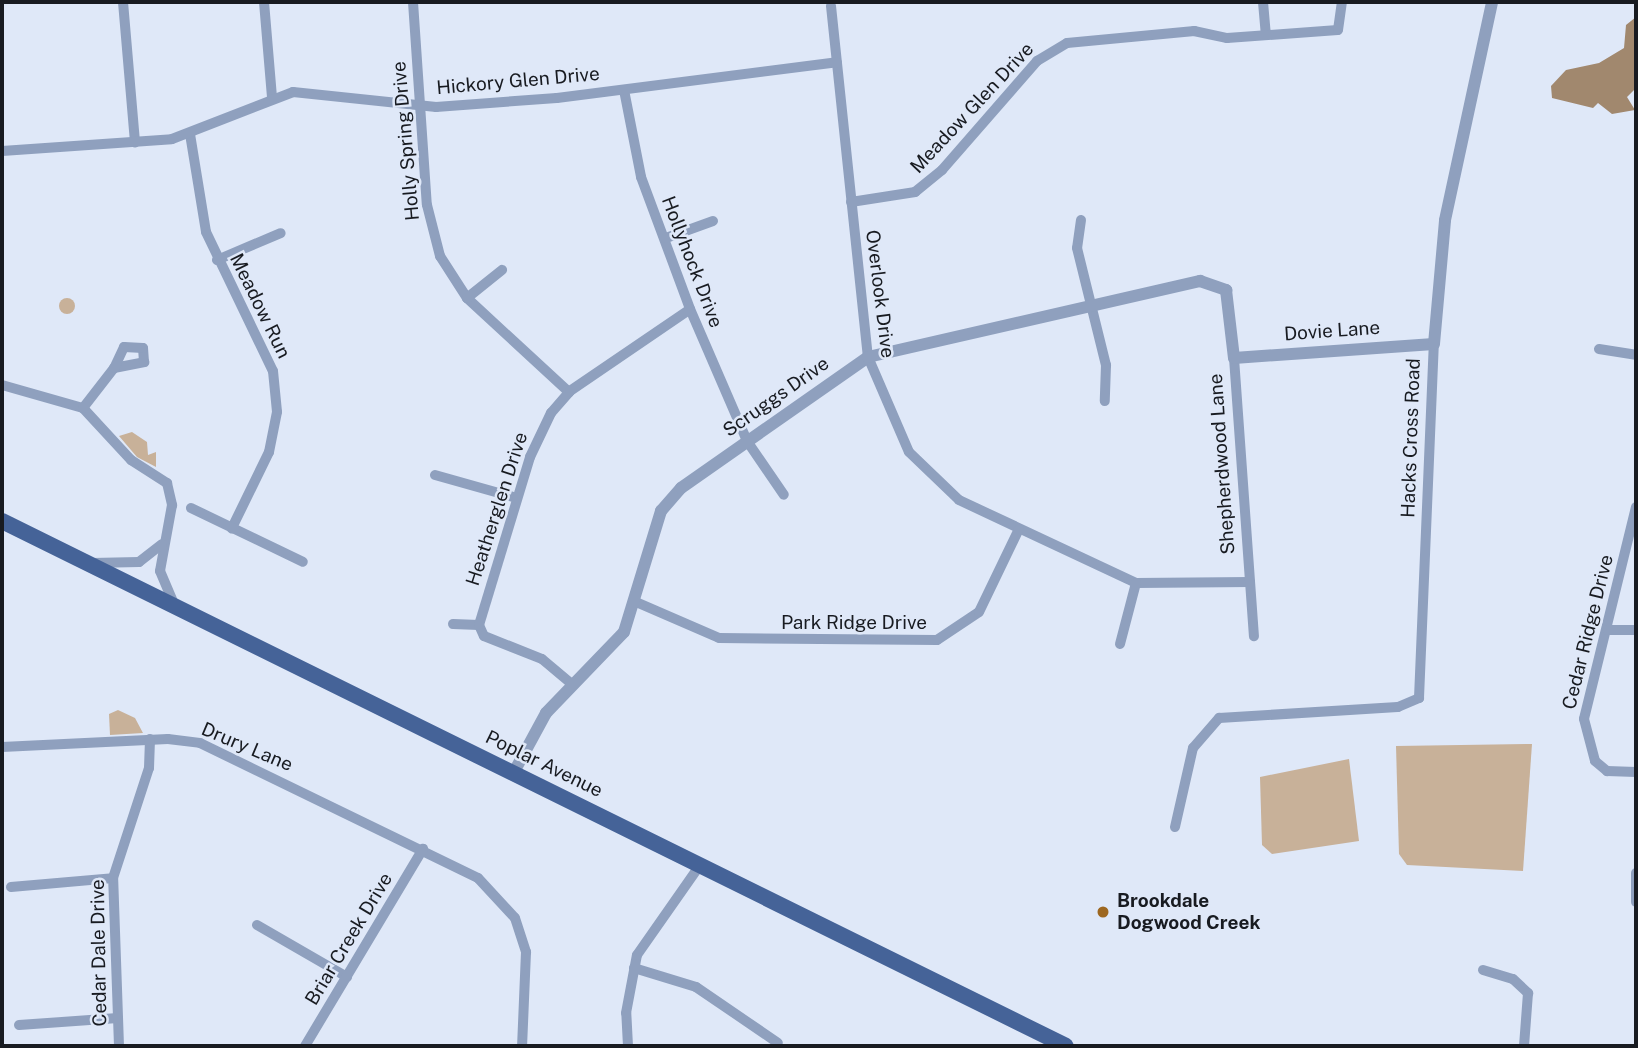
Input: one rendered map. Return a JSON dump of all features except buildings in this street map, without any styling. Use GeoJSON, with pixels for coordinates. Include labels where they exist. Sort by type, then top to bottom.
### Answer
{"type":"FeatureCollection","features":[{"type":"Feature","properties":{"kind":"main road","name":"Poplar Avenue"},"geometry":{"type":"LineString","coordinates":[[2,522],[1066,1046]]}},
{"type":"Feature","properties":{"kind":"street"},"geometry":{"type":"LineString","coordinates":[[123,2],[135,142]]}},
{"type":"Feature","properties":{"kind":"street"},"geometry":{"type":"LineString","coordinates":[[264,2],[272,98]]}},
{"type":"Feature","properties":{"kind":"street","name":"Holly Spring Drive"},"geometry":{"type":"LineString","coordinates":[[413,2],[430,227],[446,268],[467,298],[569,392]]}},
{"type":"Feature","properties":{"kind":"street"},"geometry":{"type":"LineString","coordinates":[[1263,2],[1266,35]]}},
{"type":"Feature","properties":{"kind":"street","name":"Meadow Glen Drive"},"geometry":{"type":"LineString","coordinates":[[851,202],[915,192],[942,170],[1037,61],[1067,43],[1194,31],[1221,38],[1338,30],[1342,2]]}},
{"type":"Feature","properties":{"kind":"street","name":"Hacks Cross Road"},"geometry":{"type":"LineString","coordinates":[[1175,827],[1193,748],[1213,722],[1240,713],[1398,707],[1419,698],[1434,344],[1445,220],[1492,2]]}},
{"type":"Feature","properties":{"kind":"street","name":"Overlook Drive"},"geometry":{"type":"LineString","coordinates":[[831,6],[868,358],[914,460],[959,500],[1136,583],[1250,582]]}},
{"type":"Feature","properties":{"kind":"street","name":"Hickory Glen Drive"},"geometry":{"type":"LineString","coordinates":[[2,151],[135,142],[190,134],[272,98],[310,91],[420,105],[624,90],[837,62]]}},
{"type":"Feature","properties":{"kind":"street","name":"Hollyhock Drive"},"geometry":{"type":"LineString","coordinates":[[624,90],[641,177],[666,238],[690,309],[747,441],[784,495]]}},
{"type":"Feature","properties":{"kind":"street","name":"Meadow Run"},"geometry":{"type":"LineString","coordinates":[[190,134],[206,232],[273,371],[278,412],[269,452],[232,528]]}},
{"type":"Feature","properties":{"kind":"street"},"geometry":{"type":"LineString","coordinates":[[1081,220],[1077,248],[1108,380],[1105,401]]}},
{"type":"Feature","properties":{"kind":"street"},"geometry":{"type":"LineString","coordinates":[[666,238],[713,221]]}},
{"type":"Feature","properties":{"kind":"street"},"geometry":{"type":"LineString","coordinates":[[218,260],[281,233]]}},
{"type":"Feature","properties":{"kind":"street"},"geometry":{"type":"LineString","coordinates":[[467,298],[502,270]]}},
{"type":"Feature","properties":{"kind":"street","name":"Scruggs Drive"},"geometry":{"type":"LineString","coordinates":[[514,772],[537,724],[624,632],[636,602],[661,511],[681,488],[868,358],[1177,281],[1226,290]]}},
{"type":"Feature","properties":{"kind":"street","name":"Shepherdwood Lane"},"geometry":{"type":"LineString","coordinates":[[1226,290],[1234,358],[1254,636]]}},
{"type":"Feature","properties":{"kind":"street","name":"Heatherglen Drive"},"geometry":{"type":"LineString","coordinates":[[479,625],[517,498],[540,433],[569,392],[690,309]]}},
{"type":"Feature","properties":{"kind":"street","name":"Dovie Lane"},"geometry":{"type":"LineString","coordinates":[[1234,358],[1434,344]]}},
{"type":"Feature","properties":{"kind":"street"},"geometry":{"type":"LineString","coordinates":[[1599,349],[1636,355]]}},
{"type":"Feature","properties":{"kind":"street"},"geometry":{"type":"LineString","coordinates":[[83,408],[114,368]]}},
{"type":"Feature","properties":{"kind":"street"},"geometry":{"type":"LineString","coordinates":[[2,385],[83,408],[131,460],[167,483],[171,513],[162,544],[160,571],[176,607]]}},
{"type":"Feature","properties":{"kind":"street"},"geometry":{"type":"LineString","coordinates":[[435,475],[517,498]]}},
{"type":"Feature","properties":{"kind":"street","name":"Cedar Ridge Drive"},"geometry":{"type":"LineString","coordinates":[[1636,507],[1607,630],[1587,695],[1588,747],[1607,771],[1636,772]]}},
{"type":"Feature","properties":{"kind":"street"},"geometry":{"type":"LineString","coordinates":[[191,508],[303,562]]}},
{"type":"Feature","properties":{"kind":"street","name":"Park Ridge Drive"},"geometry":{"type":"LineString","coordinates":[[636,602],[719,638],[937,640],[979,612],[1019,530]]}},
{"type":"Feature","properties":{"kind":"street"},"geometry":{"type":"LineString","coordinates":[[86,563],[139,562],[162,544]]}},
{"type":"Feature","properties":{"kind":"street"},"geometry":{"type":"LineString","coordinates":[[1120,643],[1136,583]]}},
{"type":"Feature","properties":{"kind":"street"},"geometry":{"type":"LineString","coordinates":[[453,624],[479,625],[484,636],[542,659],[573,685]]}},
{"type":"Feature","properties":{"kind":"street"},"geometry":{"type":"LineString","coordinates":[[1607,630],[1636,630]]}},
{"type":"Feature","properties":{"kind":"street","name":"Drury Lane"},"geometry":{"type":"LineString","coordinates":[[2,747],[150,739],[211,747],[423,849],[482,881],[515,918],[526,952],[522,1046]]}},
{"type":"Feature","properties":{"kind":"street","name":"Cedar Dale Drive"},"geometry":{"type":"LineString","coordinates":[[119,1046],[113,878],[149,768],[150,739]]}},
{"type":"Feature","properties":{"kind":"street","name":"Briar Creek Drive"},"geometry":{"type":"LineString","coordinates":[[305,1046],[423,849]]}},
{"type":"Feature","properties":{"kind":"street"},"geometry":{"type":"LineString","coordinates":[[628,1046],[634,968],[648,935],[677,905],[700,864]]}},
{"type":"Feature","properties":{"kind":"street"},"geometry":{"type":"LineString","coordinates":[[1636,873],[1636,902]]}},
{"type":"Feature","properties":{"kind":"street"},"geometry":{"type":"LineString","coordinates":[[11,887],[113,878]]}},
{"type":"Feature","properties":{"kind":"street"},"geometry":{"type":"LineString","coordinates":[[257,925],[347,977]]}},
{"type":"Feature","properties":{"kind":"street"},"geometry":{"type":"LineString","coordinates":[[634,968],[696,987],[778,1043]]}},
{"type":"Feature","properties":{"kind":"street"},"geometry":{"type":"LineString","coordinates":[[1483,970],[1513,979],[1528,993],[1524,1046]]}},
{"type":"Feature","properties":{"kind":"street"},"geometry":{"type":"LineString","coordinates":[[19,1025],[118,1017]]}},
{"type":"Feature","properties":{"kind":"shaded area"},"geometry":{"type":"Polygon","coordinates":[[[1636,17],[1636,88],[1627,97],[1635,110],[1612,114],[1598,103],[1593,108],[1552,98],[1551,86],[1566,70],[1599,63],[1624,48],[1626,25],[1636,17]]]}},
{"type":"Feature","properties":{"kind":"shaded area"},"geometry":{"type":"Polygon","coordinates":[[[64,298],[70,298],[75,306],[73,312],[64,314],[59,309],[59,303],[64,298]]]}},
{"type":"Feature","properties":{"kind":"shaded area"},"geometry":{"type":"Polygon","coordinates":[[[132,432],[147,442],[148,455],[156,452],[156,467],[137,457],[119,436],[132,432]]]}},
{"type":"Feature","properties":{"kind":"shaded area"},"geometry":{"type":"Polygon","coordinates":[[[118,710],[135,718],[143,733],[110,735],[109,714],[118,710]]]}},
{"type":"Feature","properties":{"kind":"shaded area"},"geometry":{"type":"Polygon","coordinates":[[[1532,744],[1523,871],[1407,865],[1399,854],[1396,746],[1532,744]]]}},
{"type":"Feature","properties":{"kind":"shaded area"},"geometry":{"type":"Polygon","coordinates":[[[1349,759],[1359,841],[1272,854],[1262,845],[1260,777],[1349,759]]]}},
{"type":"Feature","properties":{"kind":"place","name":"Brookdale Dogwood Creek"},"geometry":{"type":"Point","coordinates":[1103,912]}}]}
